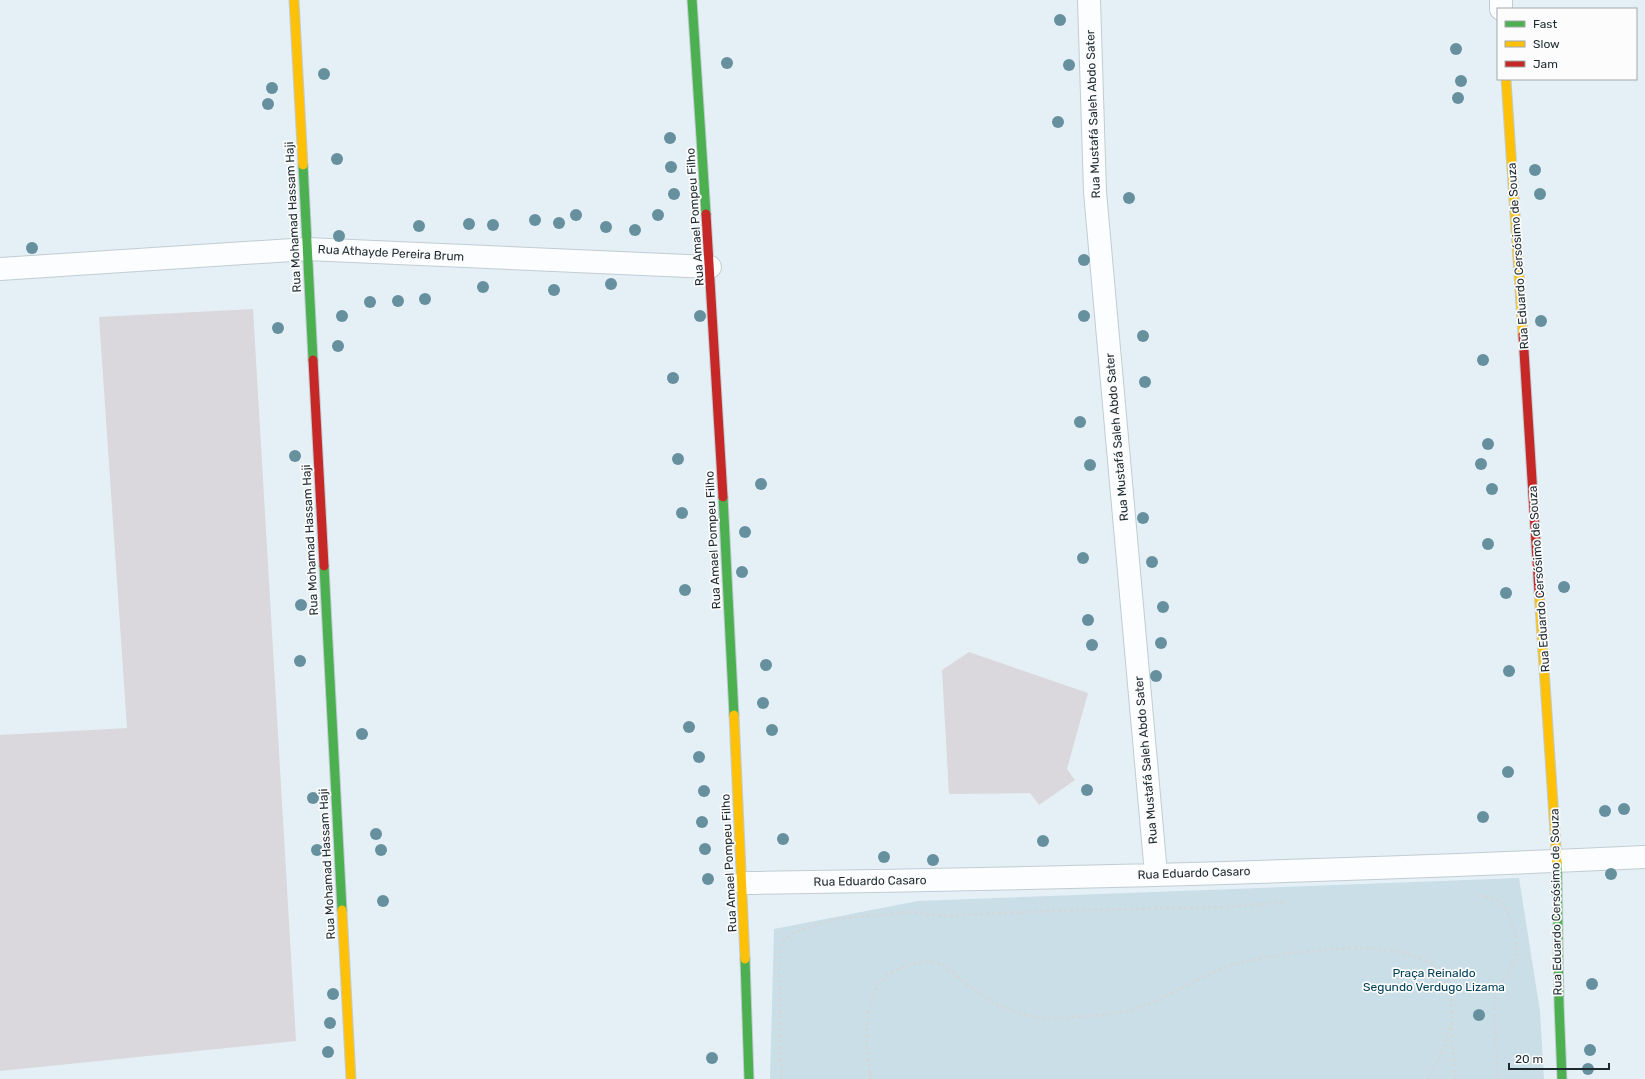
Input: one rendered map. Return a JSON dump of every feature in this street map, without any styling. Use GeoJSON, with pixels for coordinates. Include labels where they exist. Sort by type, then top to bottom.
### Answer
{"type":"FeatureCollection","features":[{"type":"Feature","properties":{"kind":"street","name":"Rua Mohamad Hassam Haji"},"geometry":{"type":"LineString","coordinates":[[294,0],[351,1079]]}},
{"type":"Feature","properties":{"kind":"street","name":"Rua Amael Pompeu Filho"},"geometry":{"type":"LineString","coordinates":[[692,0],[710,268],[743,883],[750,1079]]}},
{"type":"Feature","properties":{"kind":"street","name":"Rua Mustafá Saleh Abdo Sater"},"geometry":{"type":"LineString","coordinates":[[1089,0],[1094,192],[1156,874]]}},
{"type":"Feature","properties":{"kind":"street","name":"Rua Eduardo Cersósimo de Souza"},"geometry":{"type":"LineString","coordinates":[[1506,80],[1558,861],[1559,1004],[1562,1079]]}},
{"type":"Feature","properties":{"kind":"street","name":"Rua Athayde Pereira Brum"},"geometry":{"type":"LineString","coordinates":[[0,269],[307,249],[710,268]]}},
{"type":"Feature","properties":{"kind":"street","name":"Rua Eduardo Casaro"},"geometry":{"type":"LineString","coordinates":[[743,883],[1156,874],[1558,861],[1645,856]]}},
{"type":"Feature","properties":{"kind":"path"},"geometry":{"type":"LineString","coordinates":[[1474,893],[1499,900],[1508,913],[1516,935],[1516,957],[1508,974],[1496,991],[1494,1011],[1498,1079]]}},
{"type":"Feature","properties":{"kind":"path"},"geometry":{"type":"LineString","coordinates":[[781,1079],[779,956],[782,943],[792,933],[834,919],[912,912],[940,916],[1050,911],[1225,907],[1288,902]]}},
{"type":"Feature","properties":{"kind":"path"},"geometry":{"type":"LineString","coordinates":[[870,1079],[867,1047],[868,1013],[872,995],[880,983],[893,972],[916,963],[934,962],[953,972],[971,988],[991,1002],[1017,1013],[1038,1017],[1071,1017],[1098,1016],[1149,1004],[1205,976],[1232,966],[1305,952],[1341,948],[1381,949],[1413,955],[1431,963],[1445,980],[1451,999],[1455,1079]]}},
{"type":"Feature","properties":{"kind":"path"},"geometry":{"type":"LineString","coordinates":[[1428,1079],[1444,1048],[1451,1023]]}},
{"type":"Feature","properties":{"kind":"path"},"geometry":{"type":"LineString","coordinates":[[869,1072],[873,1079]]}},
{"type":"Feature","properties":{"kind":"green space","name":"Praça Reinaldo Segundo Verdugo Lizama"},"geometry":{"type":"Polygon","coordinates":[[[1519,878],[1540,1011],[1544,1079],[770,1079],[774,929],[918,901],[1519,878]]]}},
{"type":"Feature","properties":{"kind":"building"},"geometry":{"type":"Polygon","coordinates":[[[253,309],[296,1041],[0,1071],[0,735],[127,728],[99,317],[253,309]]]}},
{"type":"Feature","properties":{"kind":"building"},"geometry":{"type":"Polygon","coordinates":[[[969,652],[1088,693],[1067,769],[1075,780],[1039,805],[1030,793],[949,794],[942,670],[969,652]]]}},
{"type":"Feature","properties":{"kind":"traffic: fast"},"geometry":{"type":"LineString","coordinates":[[692,0],[706,214]]}},
{"type":"Feature","properties":{"kind":"traffic: fast"},"geometry":{"type":"LineString","coordinates":[[303,165],[313,360]]}},
{"type":"Feature","properties":{"kind":"traffic: fast"},"geometry":{"type":"LineString","coordinates":[[723,497],[734,715]]}},
{"type":"Feature","properties":{"kind":"traffic: fast"},"geometry":{"type":"LineString","coordinates":[[324,566],[342,910]]}},
{"type":"Feature","properties":{"kind":"traffic: fast"},"geometry":{"type":"LineString","coordinates":[[1557,863],[1559,1004],[1562,1079]]}},
{"type":"Feature","properties":{"kind":"traffic: fast"},"geometry":{"type":"LineString","coordinates":[[745,959],[749,1079]]}},
{"type":"Feature","properties":{"kind":"traffic: slow"},"geometry":{"type":"LineString","coordinates":[[294,0],[303,165]]}},
{"type":"Feature","properties":{"kind":"traffic: slow"},"geometry":{"type":"LineString","coordinates":[[1506,80],[1523,335]]}},
{"type":"Feature","properties":{"kind":"traffic: slow"},"geometry":{"type":"LineString","coordinates":[[1539,592],[1557,863]]}},
{"type":"Feature","properties":{"kind":"traffic: slow"},"geometry":{"type":"LineString","coordinates":[[734,715],[745,959]]}},
{"type":"Feature","properties":{"kind":"traffic: slow"},"geometry":{"type":"LineString","coordinates":[[342,910],[351,1079]]}},
{"type":"Feature","properties":{"kind":"traffic: jam"},"geometry":{"type":"LineString","coordinates":[[706,214],[723,497]]}},
{"type":"Feature","properties":{"kind":"traffic: jam"},"geometry":{"type":"LineString","coordinates":[[1523,335],[1539,592]]}},
{"type":"Feature","properties":{"kind":"traffic: jam"},"geometry":{"type":"LineString","coordinates":[[313,360],[324,566]]}}]}
